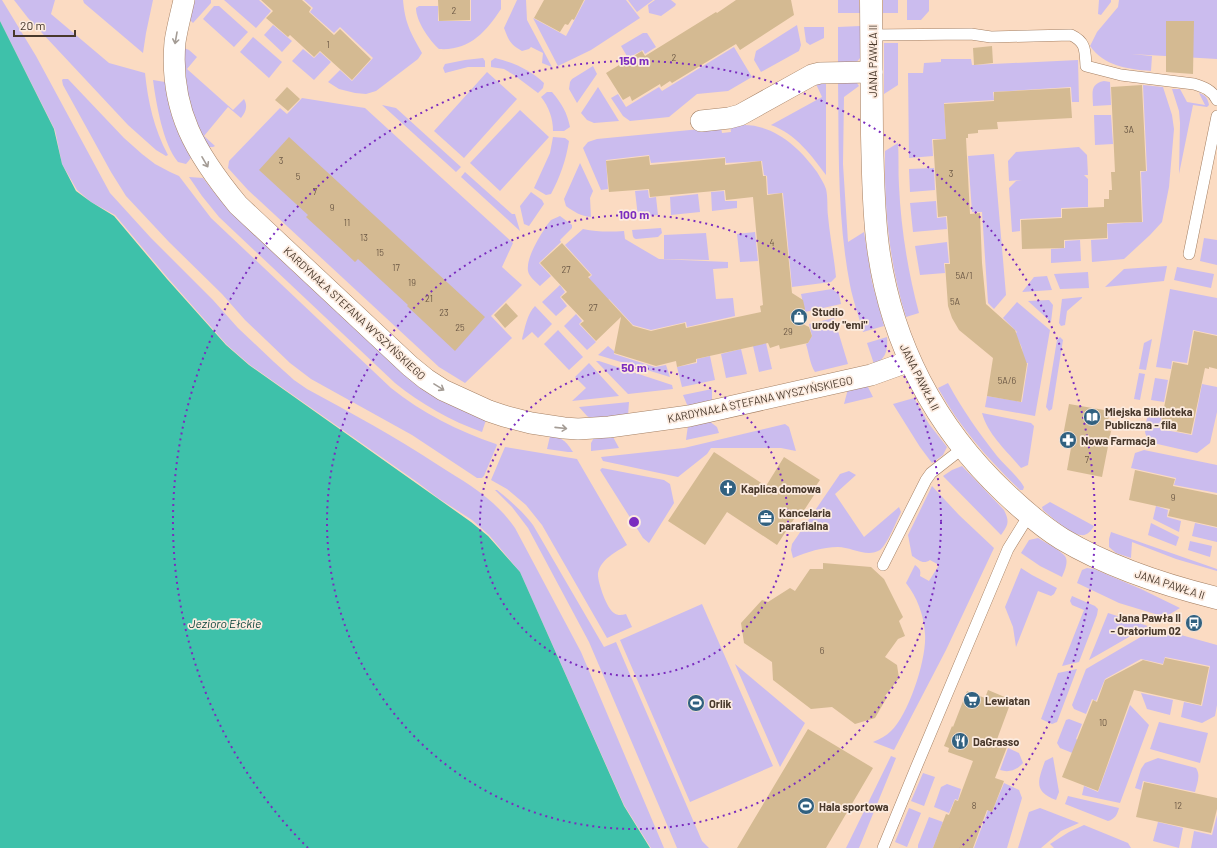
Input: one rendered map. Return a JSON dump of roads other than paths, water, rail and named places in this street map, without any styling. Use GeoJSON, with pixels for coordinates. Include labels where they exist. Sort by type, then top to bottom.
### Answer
{"type":"FeatureCollection","features":[{"type":"Feature","properties":{"kind":"street","name":"KARDYNAŁA STEFANA WYSZYŃSKIEGO"},"geometry":{"type":"LineString","coordinates":[[184,0],[175,40],[174,64],[177,92],[184,120],[193,141],[214,176],[238,205],[410,366],[426,379],[454,396],[504,416],[531,423],[578,429],[609,427],[689,416],[871,375],[910,362]]}},
{"type":"Feature","properties":{"kind":"street","name":"JANA PAWŁA II"},"geometry":{"type":"LineString","coordinates":[[871,0],[873,192],[878,249],[889,304],[910,362],[933,405],[963,448],[985,473],[1029,515],[1063,539],[1117,566],[1166,583],[1217,598]]}},
{"type":"Feature","properties":{"kind":"street"},"geometry":{"type":"LineString","coordinates":[[701,121],[729,118],[740,115],[812,75],[820,73],[872,72]]}},
{"type":"Feature","properties":{"kind":"lane"},"geometry":{"type":"LineString","coordinates":[[871,35],[971,34],[995,37],[1071,35],[1078,38],[1083,43],[1086,66],[1122,74],[1194,84],[1205,87],[1214,94],[1217,100]]}},
{"type":"Feature","properties":{"kind":"lane"},"geometry":{"type":"LineString","coordinates":[[1188,254],[1217,116]]}},
{"type":"Feature","properties":{"kind":"lane"},"geometry":{"type":"LineString","coordinates":[[883,566],[926,480],[931,473],[963,448]]}},
{"type":"Feature","properties":{"kind":"lane"},"geometry":{"type":"LineString","coordinates":[[883,848],[1008,549],[1029,515]]}},
{"type":"Feature","properties":{"kind":"water","name":"Jezioro Ełckie"},"geometry":{"type":"Polygon","coordinates":[[[0,21],[54,129],[62,164],[76,191],[114,216],[167,279],[226,345],[249,365],[471,522],[488,536],[520,572],[624,806],[650,848],[0,848],[0,21]]]}},
{"type":"Feature","properties":{"kind":"place","name":"Studio urody \"emi\""},"geometry":{"type":"Point","coordinates":[799,317]}},
{"type":"Feature","properties":{"kind":"place","name":"Miejska Biblioteka Publiczna - fila"},"geometry":{"type":"Point","coordinates":[1092,417]}},
{"type":"Feature","properties":{"kind":"place","name":"Nowa Farmacja"},"geometry":{"type":"Point","coordinates":[1068,440]}},
{"type":"Feature","properties":{"kind":"place","name":"Kaplica domowa"},"geometry":{"type":"Point","coordinates":[728,488]}},
{"type":"Feature","properties":{"kind":"place","name":"Kancelaria parafialna"},"geometry":{"type":"Point","coordinates":[766,518]}},
{"type":"Feature","properties":{"kind":"place","name":"Jana Pawła II - Oratorium 02"},"geometry":{"type":"Point","coordinates":[1194,623]}},
{"type":"Feature","properties":{"kind":"place","name":"Lewiatan"},"geometry":{"type":"Point","coordinates":[972,700]}},
{"type":"Feature","properties":{"kind":"place","name":"Orlik"},"geometry":{"type":"Point","coordinates":[696,703]}},
{"type":"Feature","properties":{"kind":"place","name":"DaGrasso"},"geometry":{"type":"Point","coordinates":[960,741]}},
{"type":"Feature","properties":{"kind":"place","name":"Hala sportowa"},"geometry":{"type":"Point","coordinates":[806,806]}}]}
